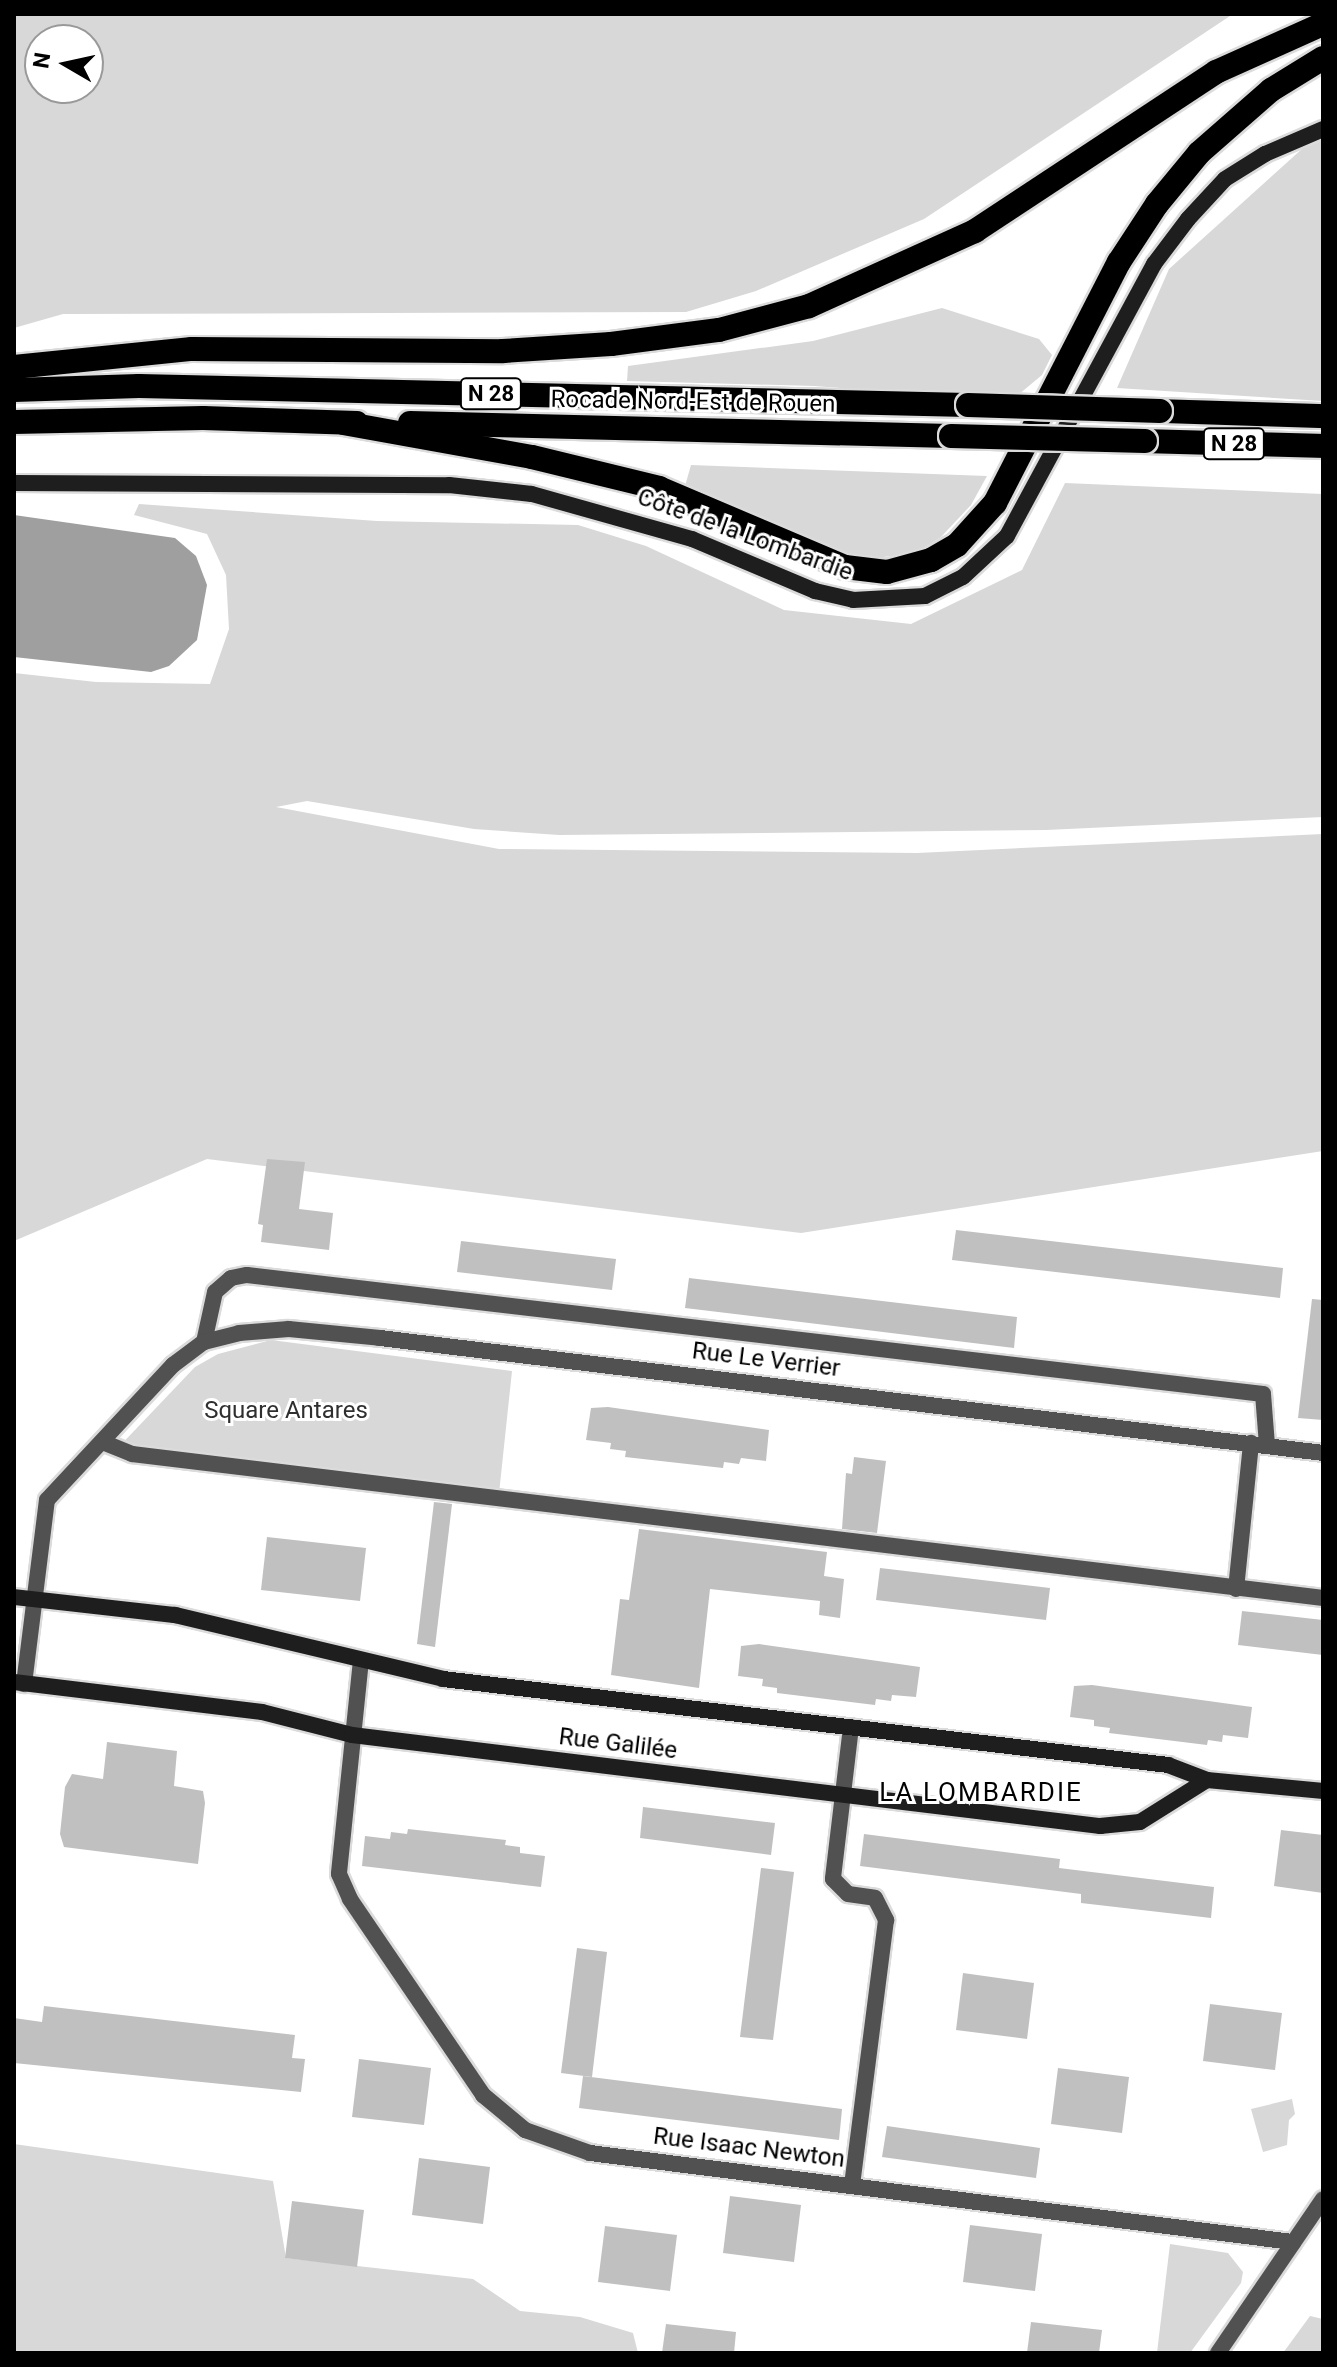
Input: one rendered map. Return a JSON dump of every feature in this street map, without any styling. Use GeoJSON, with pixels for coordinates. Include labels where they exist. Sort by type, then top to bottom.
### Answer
{"type":"FeatureCollection","features":[{"type":"Feature","properties":{"kind":"highway"},"geometry":{"type":"LineString","coordinates":[[14,367],[192,349],[503,351],[611,344],[719,330],[779,314],[890,274],[975,231],[1216,72],[1323,24]]}},
{"type":"Feature","properties":{"kind":"highway"},"geometry":{"type":"LineString","coordinates":[[343,423],[532,457],[646,484],[845,567],[887,572],[931,560],[957,545],[995,503],[1119,262],[1157,204],[1199,153],[1251,108],[1323,58]]}},
{"type":"Feature","properties":{"kind":"highway","name":"Rocade Nord-Est de Rouen"},"geometry":{"type":"LineString","coordinates":[[14,390],[139,386],[1323,416]]}},
{"type":"Feature","properties":{"kind":"highway","name":"Rocade Nord-Est de Rouen"},"geometry":{"type":"LineString","coordinates":[[14,422],[156,417],[1323,446]]}},
{"type":"Feature","properties":{"kind":"street","name":"Côte de la Lombardie"},"geometry":{"type":"LineString","coordinates":[[14,483],[449,485],[532,494],[692,539],[815,591],[853,600],[925,596],[963,577],[1007,536],[1154,264],[1188,219],[1225,179],[1265,154],[1323,129]]}},
{"type":"Feature","properties":{"kind":"street"},"geometry":{"type":"LineString","coordinates":[[19,1683],[35,1599],[47,1500],[105,1443],[164,1374],[204,1342],[215,1292],[231,1278],[247,1275],[1263,1394],[1259,1444],[1236,1589]]}},
{"type":"Feature","properties":{"kind":"street","name":"Rue Le Verrier"},"geometry":{"type":"LineString","coordinates":[[204,1342],[264,1329],[304,1330],[1323,1453]]}},
{"type":"Feature","properties":{"kind":"street"},"geometry":{"type":"LineString","coordinates":[[105,1443],[132,1454],[1323,1598]]}},
{"type":"Feature","properties":{"kind":"street","name":"Rue Galilée"},"geometry":{"type":"LineString","coordinates":[[14,1597],[175,1615],[443,1679],[1168,1765],[1207,1780],[1323,1791]]}},
{"type":"Feature","properties":{"kind":"street","name":"Rue Isaac Newton"},"geometry":{"type":"LineString","coordinates":[[361,1660],[338,1856],[342,1884],[473,2081],[498,2110],[525,2130],[562,2147],[1293,2242]]}},
{"type":"Feature","properties":{"kind":"street","name":"Rue Galilée"},"geometry":{"type":"LineString","coordinates":[[19,1683],[262,1712],[352,1735],[1121,1828],[1172,1806],[1207,1780]]}},
{"type":"Feature","properties":{"kind":"street"},"geometry":{"type":"LineString","coordinates":[[851,1727],[833,1879],[848,1894],[875,1898],[886,1920],[852,2186]]}},
{"type":"Feature","properties":{"kind":"street"},"geometry":{"type":"LineString","coordinates":[[1218,2353],[1323,2199]]}},
{"type":"Feature","properties":{"kind":"green space"},"geometry":{"type":"Polygon","coordinates":[[[14,14],[1233,14],[924,219],[756,291],[686,312],[63,314],[14,328],[14,14]]]}},
{"type":"Feature","properties":{"kind":"green space"},"geometry":{"type":"Polygon","coordinates":[[[1323,130],[1323,401],[1117,388],[1169,269],[1323,130]]]}},
{"type":"Feature","properties":{"kind":"green space"},"geometry":{"type":"Polygon","coordinates":[[[942,308],[1039,339],[1052,355],[1042,375],[1018,395],[987,399],[814,386],[627,381],[628,366],[813,341],[942,308]]]}},
{"type":"Feature","properties":{"kind":"green space"},"geometry":{"type":"Polygon","coordinates":[[[691,465],[987,476],[971,505],[941,537],[914,554],[873,558],[828,550],[685,486],[691,465]]]}},
{"type":"Feature","properties":{"kind":"green space"},"geometry":{"type":"Polygon","coordinates":[[[1065,483],[1323,494],[1323,817],[1046,830],[559,835],[474,829],[307,801],[276,807],[499,849],[917,853],[1323,834],[1323,1151],[801,1233],[207,1159],[14,1241],[14,673],[96,682],[210,684],[229,629],[226,575],[207,534],[134,515],[139,504],[377,521],[578,525],[646,546],[784,610],[911,624],[1022,570],[1065,483]]]}},
{"type":"Feature","properties":{"kind":"green space","name":"Square Antares"},"geometry":{"type":"Polygon","coordinates":[[[271,1340],[512,1371],[498,1503],[120,1460],[114,1452],[195,1367],[218,1354],[271,1340]]]}},
{"type":"Feature","properties":{"kind":"green space"},"geometry":{"type":"Polygon","coordinates":[[[1292,2099],[1295,2114],[1289,2120],[1287,2145],[1263,2152],[1251,2109],[1292,2099]]]}},
{"type":"Feature","properties":{"kind":"green space"},"geometry":{"type":"Polygon","coordinates":[[[14,2144],[273,2181],[286,2258],[473,2279],[520,2311],[580,2317],[633,2333],[638,2353],[14,2353],[14,2144]]]}},
{"type":"Feature","properties":{"kind":"green space"},"geometry":{"type":"Polygon","coordinates":[[[1170,2244],[1228,2253],[1243,2272],[1241,2283],[1190,2353],[1157,2353],[1170,2244]]]}},
{"type":"Feature","properties":{"kind":"green space"},"geometry":{"type":"Polygon","coordinates":[[[1310,2316],[1323,2319],[1323,2353],[1283,2353],[1310,2316]]]}},
{"type":"Feature","properties":{"kind":"shaded area"},"geometry":{"type":"Polygon","coordinates":[[[14,515],[175,538],[196,556],[207,585],[197,640],[169,666],[151,672],[14,657],[14,515]]]}},
{"type":"Feature","properties":{"kind":"building"},"geometry":{"type":"Polygon","coordinates":[[[267,1159],[305,1162],[299,1209],[333,1213],[329,1250],[261,1242],[263,1225],[258,1224],[267,1159]]]}},
{"type":"Feature","properties":{"kind":"building"},"geometry":{"type":"Polygon","coordinates":[[[956,1230],[1283,1268],[1280,1298],[952,1260],[956,1230]]]}},
{"type":"Feature","properties":{"kind":"building"},"geometry":{"type":"Polygon","coordinates":[[[461,1241],[616,1259],[612,1290],[457,1272],[461,1241]]]}},
{"type":"Feature","properties":{"kind":"building"},"geometry":{"type":"Polygon","coordinates":[[[689,1278],[1017,1317],[1014,1348],[685,1308],[689,1278]]]}},
{"type":"Feature","properties":{"kind":"building"},"geometry":{"type":"Polygon","coordinates":[[[1312,1299],[1323,1300],[1323,1420],[1298,1418],[1312,1299]]]}},
{"type":"Feature","properties":{"kind":"building"},"geometry":{"type":"Polygon","coordinates":[[[608,1407],[769,1430],[766,1461],[741,1458],[739,1464],[724,1462],[723,1468],[625,1457],[626,1451],[610,1449],[611,1443],[586,1440],[591,1408],[608,1407]]]}},
{"type":"Feature","properties":{"kind":"building"},"geometry":{"type":"Polygon","coordinates":[[[854,1457],[886,1461],[877,1533],[842,1529],[846,1473],[852,1474],[854,1457]]]}},
{"type":"Feature","properties":{"kind":"building"},"geometry":{"type":"Polygon","coordinates":[[[434,1502],[452,1504],[435,1647],[417,1644],[434,1502]]]}},
{"type":"Feature","properties":{"kind":"building"},"geometry":{"type":"Polygon","coordinates":[[[639,1529],[827,1552],[824,1576],[844,1579],[840,1618],[819,1615],[820,1601],[710,1589],[699,1688],[611,1675],[620,1599],[629,1600],[639,1529]]]}},
{"type":"Feature","properties":{"kind":"building"},"geometry":{"type":"Polygon","coordinates":[[[267,1537],[366,1548],[360,1601],[261,1590],[267,1537]]]}},
{"type":"Feature","properties":{"kind":"building"},"geometry":{"type":"Polygon","coordinates":[[[880,1568],[1050,1588],[1046,1620],[876,1600],[880,1568]]]}},
{"type":"Feature","properties":{"kind":"building"},"geometry":{"type":"Polygon","coordinates":[[[1242,1611],[1323,1620],[1323,1655],[1238,1645],[1242,1611]]]}},
{"type":"Feature","properties":{"kind":"building"},"geometry":{"type":"Polygon","coordinates":[[[759,1644],[920,1667],[916,1697],[892,1695],[891,1701],[876,1699],[875,1705],[777,1693],[777,1688],[762,1686],[763,1679],[738,1676],[741,1646],[759,1644]]]}},
{"type":"Feature","properties":{"kind":"building"},"geometry":{"type":"Polygon","coordinates":[[[1092,1685],[1252,1707],[1248,1738],[1223,1735],[1222,1742],[1208,1740],[1207,1745],[1109,1733],[1110,1728],[1094,1726],[1094,1720],[1070,1717],[1074,1686],[1092,1685]]]}},
{"type":"Feature","properties":{"kind":"building"},"geometry":{"type":"Polygon","coordinates":[[[107,1742],[177,1751],[174,1786],[203,1791],[205,1803],[198,1864],[64,1847],[60,1834],[65,1787],[72,1774],[103,1779],[107,1742]]]}},
{"type":"Feature","properties":{"kind":"building"},"geometry":{"type":"Polygon","coordinates":[[[643,1807],[775,1823],[771,1855],[640,1838],[643,1807]]]}},
{"type":"Feature","properties":{"kind":"building"},"geometry":{"type":"Polygon","coordinates":[[[408,1829],[506,1840],[505,1845],[520,1847],[520,1853],[545,1856],[541,1887],[362,1866],[365,1836],[390,1839],[391,1832],[407,1834],[408,1829]]]}},
{"type":"Feature","properties":{"kind":"building"},"geometry":{"type":"Polygon","coordinates":[[[1281,1830],[1323,1835],[1323,1893],[1274,1886],[1281,1830]]]}},
{"type":"Feature","properties":{"kind":"building"},"geometry":{"type":"Polygon","coordinates":[[[864,1834],[1060,1859],[1059,1868],[1214,1887],[1211,1918],[1081,1903],[1081,1894],[860,1866],[864,1834]]]}},
{"type":"Feature","properties":{"kind":"building"},"geometry":{"type":"Polygon","coordinates":[[[761,1868],[794,1872],[773,2040],[740,2037],[761,1868]]]}},
{"type":"Feature","properties":{"kind":"building"},"geometry":{"type":"Polygon","coordinates":[[[577,1948],[607,1952],[592,2077],[561,2073],[577,1948]]]}},
{"type":"Feature","properties":{"kind":"building"},"geometry":{"type":"Polygon","coordinates":[[[963,1973],[1034,1983],[1027,2039],[956,2030],[963,1973]]]}},
{"type":"Feature","properties":{"kind":"building"},"geometry":{"type":"Polygon","coordinates":[[[1210,2004],[1282,2013],[1275,2070],[1203,2061],[1210,2004]]]}},
{"type":"Feature","properties":{"kind":"building"},"geometry":{"type":"Polygon","coordinates":[[[44,2006],[295,2035],[292,2058],[305,2059],[301,2092],[14,2063],[14,2018],[42,2022],[44,2006]]]}},
{"type":"Feature","properties":{"kind":"building"},"geometry":{"type":"Polygon","coordinates":[[[359,2059],[431,2068],[424,2125],[352,2117],[359,2059]]]}},
{"type":"Feature","properties":{"kind":"building"},"geometry":{"type":"Polygon","coordinates":[[[1058,2068],[1129,2077],[1122,2133],[1051,2124],[1058,2068]]]}},
{"type":"Feature","properties":{"kind":"building"},"geometry":{"type":"Polygon","coordinates":[[[583,2076],[842,2109],[839,2140],[579,2108],[583,2076]]]}},
{"type":"Feature","properties":{"kind":"building"},"geometry":{"type":"Polygon","coordinates":[[[887,2126],[1040,2148],[1036,2178],[882,2157],[887,2126]]]}},
{"type":"Feature","properties":{"kind":"building"},"geometry":{"type":"Polygon","coordinates":[[[419,2158],[490,2167],[483,2224],[412,2215],[419,2158]]]}},
{"type":"Feature","properties":{"kind":"building"},"geometry":{"type":"Polygon","coordinates":[[[730,2196],[801,2205],[794,2262],[723,2253],[730,2196]]]}},
{"type":"Feature","properties":{"kind":"building"},"geometry":{"type":"Polygon","coordinates":[[[292,2201],[364,2210],[357,2267],[285,2258],[292,2201]]]}},
{"type":"Feature","properties":{"kind":"building"},"geometry":{"type":"Polygon","coordinates":[[[970,2225],[1042,2234],[1035,2291],[963,2282],[970,2225]]]}},
{"type":"Feature","properties":{"kind":"building"},"geometry":{"type":"Polygon","coordinates":[[[605,2226],[677,2235],[670,2291],[598,2282],[605,2226]]]}},
{"type":"Feature","properties":{"kind":"building"},"geometry":{"type":"Polygon","coordinates":[[[1031,2322],[1102,2330],[1099,2353],[1027,2353],[1031,2322]]]}},
{"type":"Feature","properties":{"kind":"building"},"geometry":{"type":"Polygon","coordinates":[[[666,2324],[736,2332],[734,2353],[662,2353],[666,2324]]]}},
{"type":"Feature","properties":{"kind":"district","name":"LA LOMBARDIE"},"geometry":{"type":"Point","coordinates":[981,1793]}}]}
